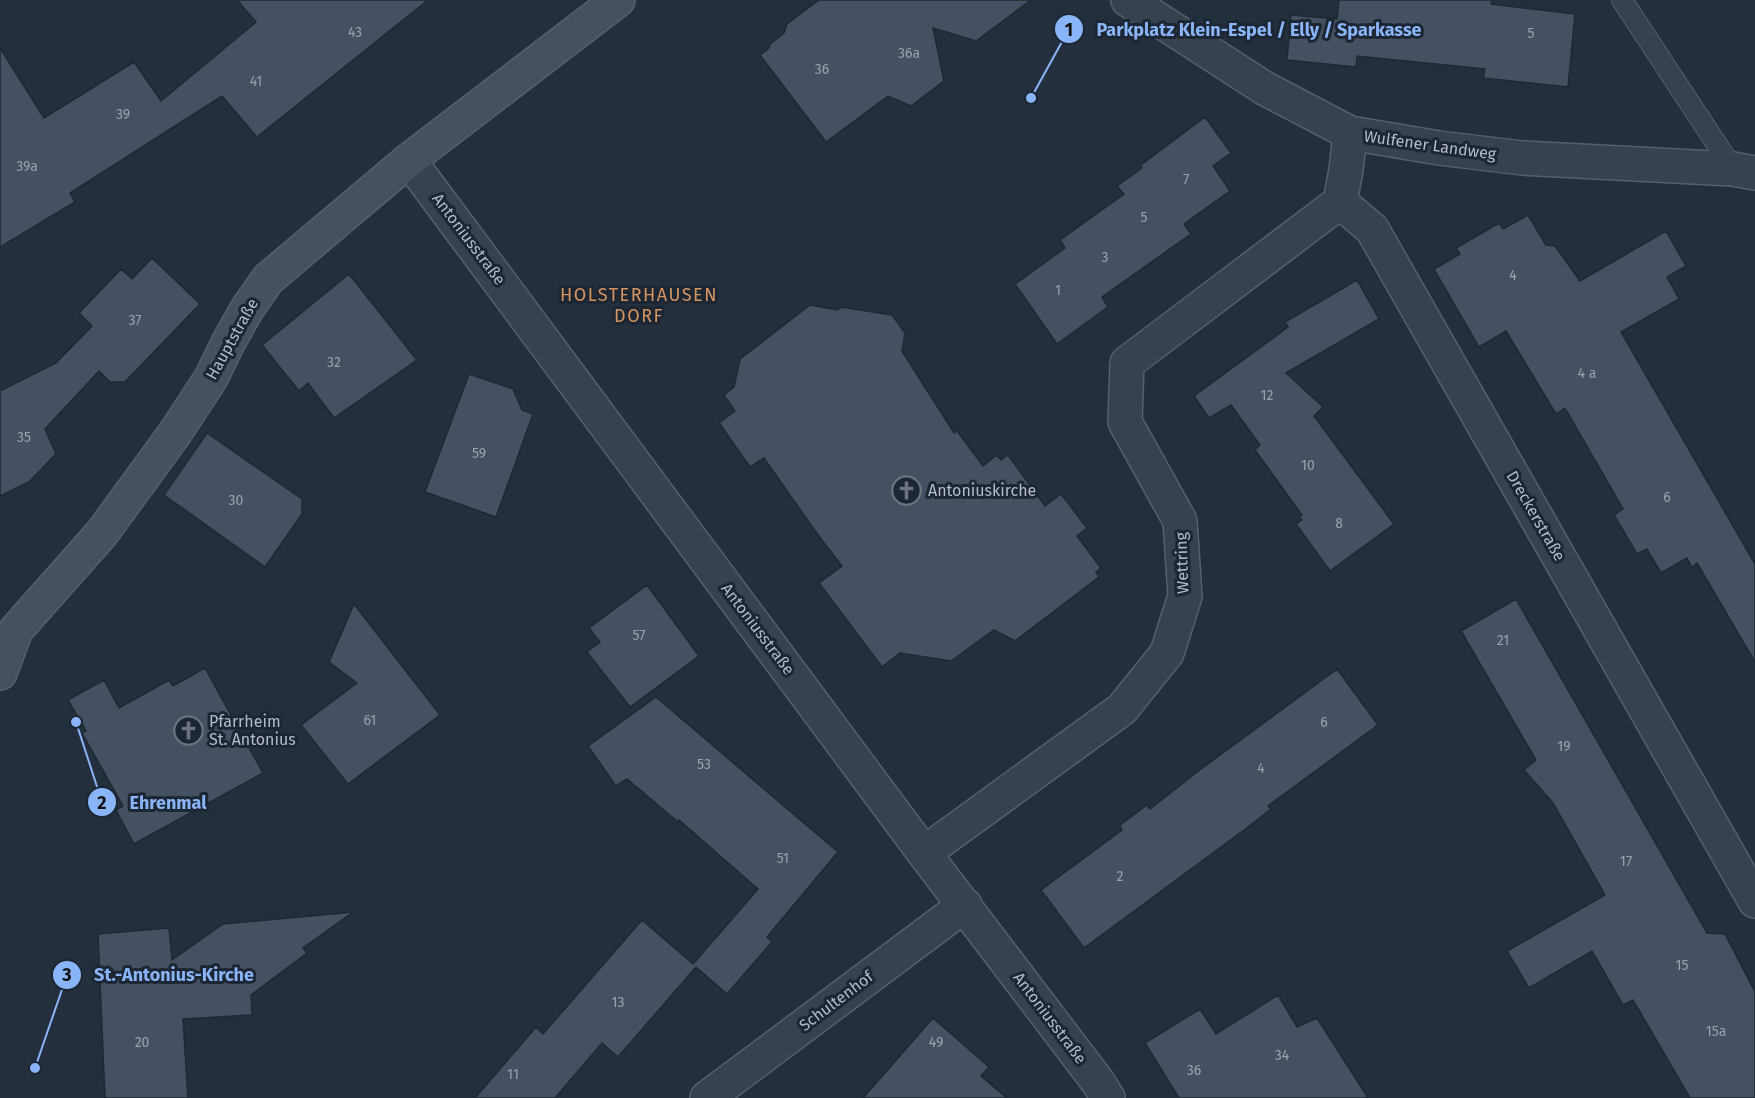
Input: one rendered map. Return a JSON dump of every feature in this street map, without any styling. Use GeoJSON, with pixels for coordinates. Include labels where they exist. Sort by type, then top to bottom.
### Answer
{"type":"FeatureCollection","features":[{"type":"Feature","properties":{"kind":"main road","name":"Hauptstraße"},"geometry":{"type":"LineString","coordinates":[[0,674],[8,626],[102,533],[211,378],[247,309],[268,279],[409,160],[618,0]]}},
{"type":"Feature","properties":{"kind":"street","name":"Wulfener Landweg"},"geometry":{"type":"LineString","coordinates":[[1128,0],[1264,88],[1350,133],[1439,148],[1522,158],[1744,171]]}},
{"type":"Feature","properties":{"kind":"street"},"geometry":{"type":"LineString","coordinates":[[1340,202],[1350,133]]}},
{"type":"Feature","properties":{"kind":"street","name":"Antoniusstraße"},"geometry":{"type":"LineString","coordinates":[[409,160],[1108,1098]]}},
{"type":"Feature","properties":{"kind":"street","name":"Wettring"},"geometry":{"type":"LineString","coordinates":[[924,853],[1122,709],[1167,653],[1185,596],[1180,521],[1125,422],[1127,363],[1340,202]]}},
{"type":"Feature","properties":{"kind":"street","name":"Dreckerstraße"},"geometry":{"type":"LineString","coordinates":[[1340,202],[1372,229],[1755,901]]}},
{"type":"Feature","properties":{"kind":"street","name":"Schultenhof"},"geometry":{"type":"LineString","coordinates":[[707,1098],[965,905]]}},
{"type":"Feature","properties":{"kind":"lane","name":"Wulfener Landweg"},"geometry":{"type":"LineString","coordinates":[[1622,0],[1744,171]]}},
{"type":"Feature","properties":{"kind":"building"},"geometry":{"type":"Polygon","coordinates":[[[237,0],[428,0],[257,137],[222,96],[70,193],[75,202],[0,247],[0,48],[44,118],[134,62],[161,101],[256,22],[237,0]]]}},
{"type":"Feature","properties":{"kind":"building"},"geometry":{"type":"Polygon","coordinates":[[[819,0],[1031,0],[976,41],[933,28],[944,81],[911,106],[888,96],[826,142],[760,55],[784,33],[787,24],[819,0]]]}},
{"type":"Feature","properties":{"kind":"building"},"geometry":{"type":"Polygon","coordinates":[[[1339,0],[1492,0],[1491,4],[1575,14],[1568,87],[1483,78],[1485,69],[1357,56],[1356,67],[1287,60],[1291,15],[1337,19],[1339,0]]]}},
{"type":"Feature","properties":{"kind":"building"},"geometry":{"type":"Polygon","coordinates":[[[1205,117],[1231,153],[1213,166],[1230,191],[1184,224],[1191,234],[1102,297],[1108,307],[1057,344],[1015,284],[1065,248],[1060,240],[1124,194],[1117,186],[1205,117]]]}},
{"type":"Feature","properties":{"kind":"building"},"geometry":{"type":"Polygon","coordinates":[[[1528,215],[1546,245],[1555,246],[1580,281],[1666,231],[1686,266],[1667,277],[1679,299],[1621,332],[1755,564],[1755,662],[1697,563],[1692,568],[1687,558],[1661,573],[1647,549],[1637,554],[1614,515],[1623,509],[1565,408],[1556,414],[1506,331],[1479,347],[1434,269],[1460,254],[1456,248],[1499,223],[1503,229],[1528,215]]]}},
{"type":"Feature","properties":{"kind":"building"},"geometry":{"type":"Polygon","coordinates":[[[152,258],[200,304],[125,382],[110,382],[99,371],[45,429],[56,454],[29,482],[0,496],[0,391],[56,363],[92,326],[79,313],[121,269],[132,279],[152,258]]]}},
{"type":"Feature","properties":{"kind":"building"},"geometry":{"type":"Polygon","coordinates":[[[349,274],[417,360],[334,418],[308,383],[299,391],[262,345],[349,274]]]}},
{"type":"Feature","properties":{"kind":"building"},"geometry":{"type":"Polygon","coordinates":[[[1357,280],[1379,319],[1286,373],[1323,407],[1314,416],[1394,524],[1330,571],[1296,524],[1302,520],[1299,517],[1302,515],[1255,450],[1260,445],[1231,405],[1209,418],[1194,396],[1288,327],[1285,322],[1357,280]]]}},
{"type":"Feature","properties":{"kind":"building","name":"Antoniuskirche"},"geometry":{"type":"Polygon","coordinates":[[[810,305],[892,315],[905,333],[902,351],[954,433],[957,431],[983,466],[997,455],[1001,460],[1008,455],[1045,506],[1061,494],[1087,528],[1077,536],[1101,568],[1096,572],[1099,577],[1015,641],[994,630],[951,661],[900,653],[882,667],[819,583],[842,566],[764,458],[750,467],[719,423],[735,411],[724,395],[734,387],[740,359],[810,305]]]}},
{"type":"Feature","properties":{"kind":"building"},"geometry":{"type":"Polygon","coordinates":[[[469,374],[513,389],[522,410],[533,414],[496,517],[425,492],[469,374]]]}},
{"type":"Feature","properties":{"kind":"building"},"geometry":{"type":"Polygon","coordinates":[[[207,433],[302,499],[302,514],[265,567],[164,495],[207,433]]]}},
{"type":"Feature","properties":{"kind":"building"},"geometry":{"type":"Polygon","coordinates":[[[647,585],[699,656],[630,707],[587,652],[600,642],[589,628],[647,585]]]}},
{"type":"Feature","properties":{"kind":"building"},"geometry":{"type":"Polygon","coordinates":[[[1516,599],[1707,933],[1725,934],[1755,992],[1755,1098],[1690,1098],[1633,1000],[1623,1005],[1592,951],[1529,988],[1507,951],[1605,895],[1553,803],[1524,770],[1536,760],[1461,631],[1516,599]]]}},
{"type":"Feature","properties":{"kind":"building"},"geometry":{"type":"Polygon","coordinates":[[[354,604],[440,715],[348,784],[301,725],[357,683],[329,662],[354,604]]]}},
{"type":"Feature","properties":{"kind":"building"},"geometry":{"type":"Polygon","coordinates":[[[205,668],[263,773],[134,844],[116,810],[123,806],[82,733],[86,731],[68,700],[104,680],[119,708],[169,680],[173,686],[205,668]]]}},
{"type":"Feature","properties":{"kind":"building"},"geometry":{"type":"Polygon","coordinates":[[[1337,669],[1378,725],[1268,806],[1271,809],[1244,830],[1084,948],[1041,890],[1122,830],[1120,825],[1147,805],[1150,809],[1337,669]]]}},
{"type":"Feature","properties":{"kind":"building"},"geometry":{"type":"Polygon","coordinates":[[[656,697],[838,852],[767,937],[772,942],[727,994],[696,967],[618,1057],[602,1043],[555,1098],[475,1098],[536,1027],[543,1034],[642,920],[693,964],[758,889],[679,820],[678,822],[627,779],[616,786],[588,746],[656,697]]]}},
{"type":"Feature","properties":{"kind":"building"},"geometry":{"type":"Polygon","coordinates":[[[353,912],[303,948],[307,953],[251,995],[252,1015],[183,1019],[188,1098],[105,1098],[98,934],[169,928],[172,960],[223,924],[353,912]]]}},
{"type":"Feature","properties":{"kind":"building"},"geometry":{"type":"Polygon","coordinates":[[[1278,995],[1297,1027],[1317,1018],[1368,1098],[1179,1098],[1145,1043],[1200,1009],[1216,1034],[1278,995]]]}},
{"type":"Feature","properties":{"kind":"building"},"geometry":{"type":"Polygon","coordinates":[[[933,1018],[989,1067],[981,1076],[1007,1098],[863,1098],[933,1018]]]}},
{"type":"Feature","properties":{"kind":"place","name":"Parkplatz Klein-Espel / Elly / Sparkasse"},"geometry":{"type":"Point","coordinates":[1031,98]}},
{"type":"Feature","properties":{"kind":"place","name":"Antoniuskirche"},"geometry":{"type":"Point","coordinates":[907,490]}},
{"type":"Feature","properties":{"kind":"place","name":"Ehrenmal"},"geometry":{"type":"Point","coordinates":[76,722]}},
{"type":"Feature","properties":{"kind":"place","name":"Pfarrheim St. Antonius"},"geometry":{"type":"Point","coordinates":[188,730]}},
{"type":"Feature","properties":{"kind":"place","name":"St.-Antonius-Kirche"},"geometry":{"type":"Point","coordinates":[35,1068]}},
{"type":"Feature","properties":{"kind":"district","name":"HOLSTERHAUSEN DORF"},"geometry":{"type":"Point","coordinates":[639,305]}}]}
